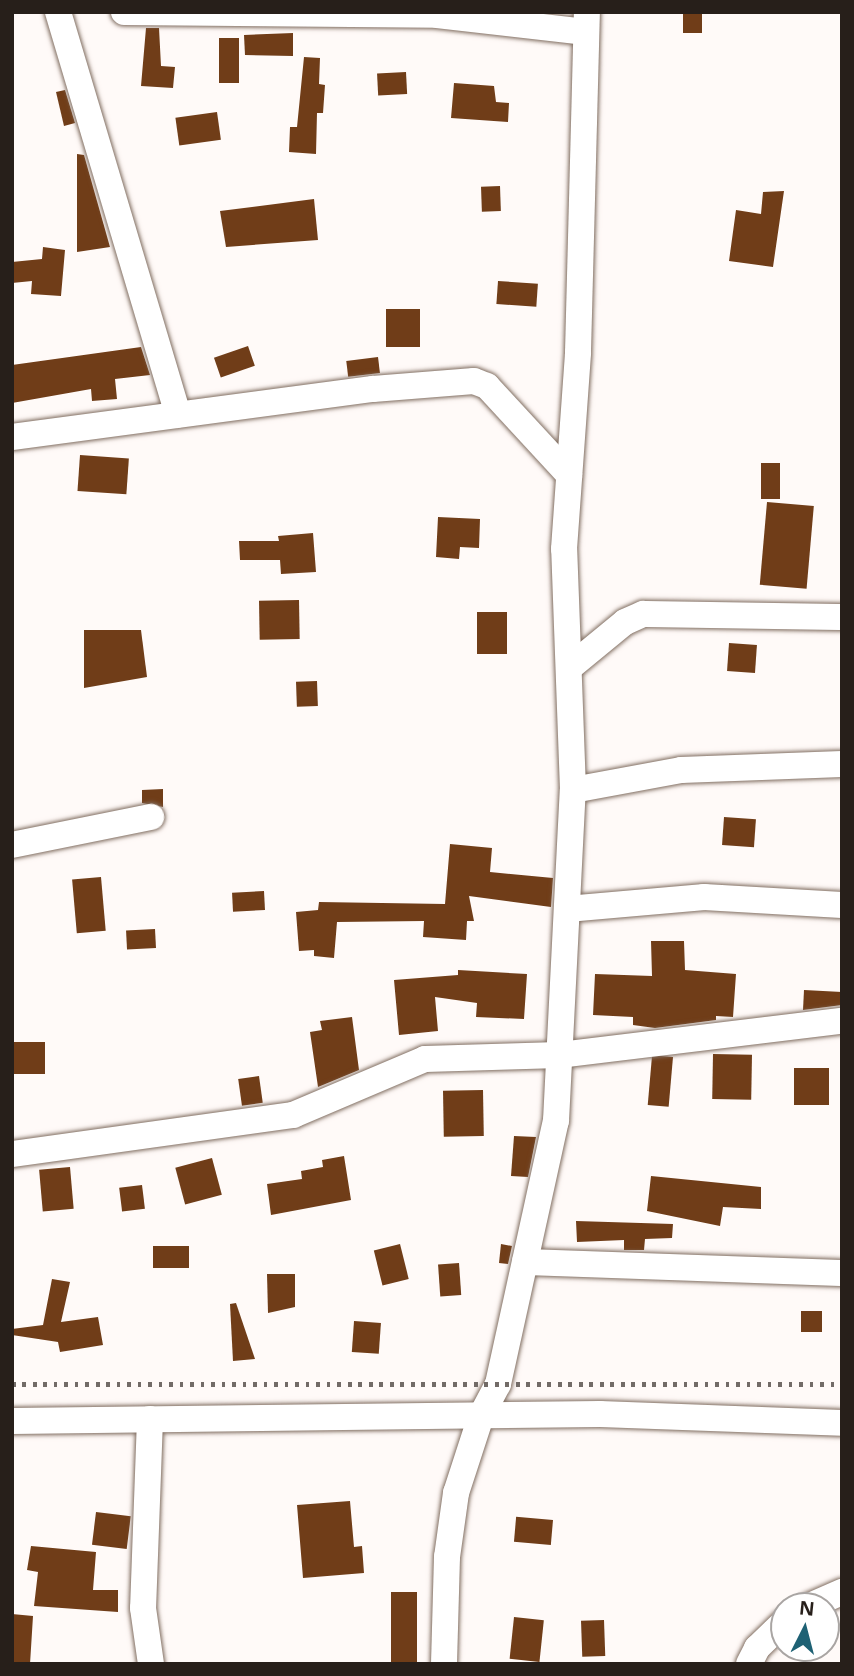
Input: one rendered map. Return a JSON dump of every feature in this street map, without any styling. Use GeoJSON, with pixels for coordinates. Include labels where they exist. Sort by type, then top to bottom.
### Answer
{"type":"FeatureCollection","features":[{"type":"Feature","properties":{"kind":"street"},"geometry":{"type":"LineString","coordinates":[[58,12],[178,414]]}},
{"type":"Feature","properties":{"kind":"street"},"geometry":{"type":"LineString","coordinates":[[124,12],[437,15],[586,22],[578,352],[564,549],[573,790],[556,1121],[498,1384],[481,1416],[456,1493],[447,1556],[444,1664]]}},
{"type":"Feature","properties":{"kind":"street"},"geometry":{"type":"LineString","coordinates":[[12,437],[178,414],[474,381],[487,386],[569,475]]}},
{"type":"Feature","properties":{"kind":"street"},"geometry":{"type":"LineString","coordinates":[[569,668],[625,622],[643,614],[842,617]]}},
{"type":"Feature","properties":{"kind":"street"},"geometry":{"type":"LineString","coordinates":[[573,790],[681,769],[842,764]]}},
{"type":"Feature","properties":{"kind":"street"},"geometry":{"type":"LineString","coordinates":[[12,845],[151,817]]}},
{"type":"Feature","properties":{"kind":"street"},"geometry":{"type":"LineString","coordinates":[[567,909],[704,897],[842,905]]}},
{"type":"Feature","properties":{"kind":"street"},"geometry":{"type":"LineString","coordinates":[[12,1153],[293,1115],[425,1059],[559,1055],[842,1021]]}},
{"type":"Feature","properties":{"kind":"street"},"geometry":{"type":"LineString","coordinates":[[525,1262],[842,1273]]}},
{"type":"Feature","properties":{"kind":"street"},"geometry":{"type":"LineString","coordinates":[[12,1421],[600,1414],[842,1423]]}},
{"type":"Feature","properties":{"kind":"street"},"geometry":{"type":"LineString","coordinates":[[150,1419],[143,1608],[151,1664]]}},
{"type":"Feature","properties":{"kind":"street"},"geometry":{"type":"LineString","coordinates":[[749,1664],[757,1648],[770,1635]]}},
{"type":"Feature","properties":{"kind":"building"},"geometry":{"type":"Polygon","coordinates":[[[683,12],[702,12],[702,33],[683,33],[683,12]]]}},
{"type":"Feature","properties":{"kind":"building"},"geometry":{"type":"Polygon","coordinates":[[[146,28],[159,28],[161,66],[175,67],[173,88],[141,86],[146,28]]]}},
{"type":"Feature","properties":{"kind":"building"},"geometry":{"type":"Polygon","coordinates":[[[293,33],[293,56],[245,55],[244,35],[293,33]]]}},
{"type":"Feature","properties":{"kind":"building"},"geometry":{"type":"Polygon","coordinates":[[[219,38],[239,38],[239,83],[219,83],[219,38]]]}},
{"type":"Feature","properties":{"kind":"building"},"geometry":{"type":"Polygon","coordinates":[[[304,57],[320,58],[319,84],[325,85],[323,113],[317,113],[316,154],[289,152],[290,127],[297,127],[304,57]]]}},
{"type":"Feature","properties":{"kind":"building"},"geometry":{"type":"Polygon","coordinates":[[[406,72],[407,94],[378,95],[377,74],[406,72]]]}},
{"type":"Feature","properties":{"kind":"building"},"geometry":{"type":"Polygon","coordinates":[[[454,83],[494,86],[496,102],[509,103],[508,122],[451,118],[454,83]]]}},
{"type":"Feature","properties":{"kind":"building"},"geometry":{"type":"Polygon","coordinates":[[[65,90],[75,123],[64,126],[56,92],[65,90]]]}},
{"type":"Feature","properties":{"kind":"building"},"geometry":{"type":"Polygon","coordinates":[[[217,112],[221,140],[179,146],[175,118],[217,112]]]}},
{"type":"Feature","properties":{"kind":"building"},"geometry":{"type":"Polygon","coordinates":[[[77,154],[84,155],[110,247],[77,252],[77,154]]]}},
{"type":"Feature","properties":{"kind":"building"},"geometry":{"type":"Polygon","coordinates":[[[500,186],[501,211],[482,212],[481,187],[500,186]]]}},
{"type":"Feature","properties":{"kind":"building"},"geometry":{"type":"Polygon","coordinates":[[[784,191],[773,267],[729,261],[736,210],[761,214],[763,192],[784,191]]]}},
{"type":"Feature","properties":{"kind":"building"},"geometry":{"type":"Polygon","coordinates":[[[314,199],[318,240],[226,247],[220,211],[314,199]]]}},
{"type":"Feature","properties":{"kind":"building"},"geometry":{"type":"Polygon","coordinates":[[[43,247],[65,250],[61,296],[31,294],[32,281],[12,283],[12,262],[42,259],[43,247]]]}},
{"type":"Feature","properties":{"kind":"building"},"geometry":{"type":"Polygon","coordinates":[[[498,281],[538,284],[536,307],[496,304],[498,281]]]}},
{"type":"Feature","properties":{"kind":"building"},"geometry":{"type":"Polygon","coordinates":[[[386,309],[420,309],[420,347],[386,347],[386,309]]]}},
{"type":"Feature","properties":{"kind":"building"},"geometry":{"type":"Polygon","coordinates":[[[248,346],[255,366],[221,378],[214,358],[248,346]]]}},
{"type":"Feature","properties":{"kind":"building"},"geometry":{"type":"Polygon","coordinates":[[[141,347],[150,375],[115,379],[117,399],[92,401],[91,389],[12,403],[12,365],[141,347]]]}},
{"type":"Feature","properties":{"kind":"building"},"geometry":{"type":"Polygon","coordinates":[[[378,357],[380,373],[348,377],[346,361],[378,357]]]}},
{"type":"Feature","properties":{"kind":"building"},"geometry":{"type":"Polygon","coordinates":[[[80,455],[129,458],[126,494],[77,491],[80,455]]]}},
{"type":"Feature","properties":{"kind":"building"},"geometry":{"type":"Polygon","coordinates":[[[761,463],[780,463],[780,499],[761,499],[761,463]]]}},
{"type":"Feature","properties":{"kind":"building"},"geometry":{"type":"Polygon","coordinates":[[[767,502],[814,506],[807,589],[760,585],[767,502]]]}},
{"type":"Feature","properties":{"kind":"building"},"geometry":{"type":"Polygon","coordinates":[[[438,517],[480,519],[479,548],[460,547],[459,559],[436,557],[438,517]]]}},
{"type":"Feature","properties":{"kind":"building"},"geometry":{"type":"Polygon","coordinates":[[[313,533],[316,572],[281,574],[280,560],[240,560],[239,541],[279,541],[278,536],[313,533]]]}},
{"type":"Feature","properties":{"kind":"building"},"geometry":{"type":"Polygon","coordinates":[[[299,600],[300,639],[260,640],[259,601],[299,600]]]}},
{"type":"Feature","properties":{"kind":"building"},"geometry":{"type":"Polygon","coordinates":[[[477,612],[507,612],[507,654],[477,654],[477,612]]]}},
{"type":"Feature","properties":{"kind":"building"},"geometry":{"type":"Polygon","coordinates":[[[84,630],[141,630],[147,677],[84,688],[84,630]]]}},
{"type":"Feature","properties":{"kind":"building"},"geometry":{"type":"Polygon","coordinates":[[[729,643],[757,645],[755,673],[727,671],[729,643]]]}},
{"type":"Feature","properties":{"kind":"building"},"geometry":{"type":"Polygon","coordinates":[[[317,681],[318,706],[297,707],[296,682],[317,681]]]}},
{"type":"Feature","properties":{"kind":"building"},"geometry":{"type":"Polygon","coordinates":[[[163,789],[163,807],[142,803],[142,790],[163,789]]]}},
{"type":"Feature","properties":{"kind":"building"},"geometry":{"type":"Polygon","coordinates":[[[724,817],[756,819],[754,847],[722,845],[724,817]]]}},
{"type":"Feature","properties":{"kind":"building"},"geometry":{"type":"Polygon","coordinates":[[[450,844],[492,848],[490,872],[553,878],[551,907],[469,896],[474,921],[467,921],[466,940],[423,937],[424,921],[337,922],[334,958],[314,956],[314,950],[299,951],[296,912],[318,910],[319,902],[445,904],[450,844]]]}},
{"type":"Feature","properties":{"kind":"building"},"geometry":{"type":"Polygon","coordinates":[[[101,877],[106,931],[77,933],[72,880],[101,877]]]}},
{"type":"Feature","properties":{"kind":"building"},"geometry":{"type":"Polygon","coordinates":[[[264,891],[265,910],[233,912],[232,893],[264,891]]]}},
{"type":"Feature","properties":{"kind":"building"},"geometry":{"type":"Polygon","coordinates":[[[155,929],[156,948],[127,949],[126,931],[155,929]]]}},
{"type":"Feature","properties":{"kind":"building"},"geometry":{"type":"Polygon","coordinates":[[[651,941],[684,941],[685,970],[736,974],[733,1017],[716,1016],[716,1020],[655,1028],[633,1025],[633,1017],[593,1015],[595,974],[652,976],[651,941]]]}},
{"type":"Feature","properties":{"kind":"building"},"geometry":{"type":"Polygon","coordinates":[[[458,970],[527,974],[524,1019],[476,1017],[477,1003],[435,997],[438,1031],[399,1035],[394,980],[458,975],[458,970]]]}},
{"type":"Feature","properties":{"kind":"building"},"geometry":{"type":"Polygon","coordinates":[[[804,990],[842,992],[842,1005],[803,1010],[804,990]]]}},
{"type":"Feature","properties":{"kind":"building"},"geometry":{"type":"Polygon","coordinates":[[[352,1017],[359,1070],[318,1087],[310,1032],[322,1030],[320,1021],[352,1017]]]}},
{"type":"Feature","properties":{"kind":"building"},"geometry":{"type":"Polygon","coordinates":[[[12,1042],[45,1042],[45,1074],[12,1074],[12,1042]]]}},
{"type":"Feature","properties":{"kind":"building"},"geometry":{"type":"Polygon","coordinates":[[[713,1054],[752,1055],[751,1100],[712,1099],[713,1054]]]}},
{"type":"Feature","properties":{"kind":"building"},"geometry":{"type":"Polygon","coordinates":[[[652,1055],[673,1057],[669,1107],[648,1105],[652,1055]]]}},
{"type":"Feature","properties":{"kind":"building"},"geometry":{"type":"Polygon","coordinates":[[[794,1068],[829,1068],[829,1105],[794,1105],[794,1068]]]}},
{"type":"Feature","properties":{"kind":"building"},"geometry":{"type":"Polygon","coordinates":[[[259,1076],[263,1103],[242,1106],[238,1079],[259,1076]]]}},
{"type":"Feature","properties":{"kind":"building"},"geometry":{"type":"Polygon","coordinates":[[[483,1090],[484,1136],[444,1137],[443,1091],[483,1090]]]}},
{"type":"Feature","properties":{"kind":"building"},"geometry":{"type":"Polygon","coordinates":[[[514,1136],[536,1137],[528,1177],[511,1176],[514,1136]]]}},
{"type":"Feature","properties":{"kind":"building"},"geometry":{"type":"Polygon","coordinates":[[[344,1156],[351,1200],[271,1215],[267,1184],[302,1179],[301,1171],[323,1167],[322,1160],[344,1156]]]}},
{"type":"Feature","properties":{"kind":"building"},"geometry":{"type":"Polygon","coordinates":[[[212,1158],[222,1195],[185,1205],[175,1168],[212,1158]]]}},
{"type":"Feature","properties":{"kind":"building"},"geometry":{"type":"Polygon","coordinates":[[[70,1167],[74,1209],[43,1212],[39,1170],[70,1167]]]}},
{"type":"Feature","properties":{"kind":"building"},"geometry":{"type":"Polygon","coordinates":[[[651,1176],[761,1187],[761,1209],[723,1207],[720,1226],[647,1211],[651,1176]]]}},
{"type":"Feature","properties":{"kind":"building"},"geometry":{"type":"Polygon","coordinates":[[[142,1185],[145,1209],[122,1212],[119,1188],[142,1185]]]}},
{"type":"Feature","properties":{"kind":"building"},"geometry":{"type":"Polygon","coordinates":[[[576,1221],[673,1224],[672,1238],[645,1239],[644,1250],[624,1250],[624,1240],[577,1242],[576,1221]]]}},
{"type":"Feature","properties":{"kind":"building"},"geometry":{"type":"Polygon","coordinates":[[[400,1244],[409,1279],[383,1285],[374,1251],[400,1244]]]}},
{"type":"Feature","properties":{"kind":"building"},"geometry":{"type":"Polygon","coordinates":[[[501,1244],[512,1246],[508,1264],[499,1263],[501,1244]]]}},
{"type":"Feature","properties":{"kind":"building"},"geometry":{"type":"Polygon","coordinates":[[[153,1246],[189,1246],[189,1268],[153,1268],[153,1246]]]}},
{"type":"Feature","properties":{"kind":"building"},"geometry":{"type":"Polygon","coordinates":[[[459,1263],[461,1295],[440,1296],[438,1264],[459,1263]]]}},
{"type":"Feature","properties":{"kind":"building"},"geometry":{"type":"Polygon","coordinates":[[[267,1274],[295,1274],[295,1307],[268,1313],[267,1274]]]}},
{"type":"Feature","properties":{"kind":"building"},"geometry":{"type":"Polygon","coordinates":[[[52,1279],[70,1282],[61,1322],[98,1317],[103,1345],[60,1352],[58,1342],[12,1335],[12,1329],[43,1325],[52,1279]]]}},
{"type":"Feature","properties":{"kind":"building"},"geometry":{"type":"Polygon","coordinates":[[[236,1303],[255,1359],[233,1361],[230,1304],[236,1303]]]}},
{"type":"Feature","properties":{"kind":"building"},"geometry":{"type":"Polygon","coordinates":[[[801,1311],[822,1311],[822,1332],[801,1332],[801,1311]]]}},
{"type":"Feature","properties":{"kind":"building"},"geometry":{"type":"Polygon","coordinates":[[[354,1321],[381,1323],[379,1354],[352,1352],[354,1321]]]}},
{"type":"Feature","properties":{"kind":"building"},"geometry":{"type":"Polygon","coordinates":[[[350,1501],[354,1547],[362,1546],[364,1573],[303,1578],[297,1505],[350,1501]]]}},
{"type":"Feature","properties":{"kind":"building"},"geometry":{"type":"Polygon","coordinates":[[[96,1512],[131,1516],[127,1549],[92,1545],[96,1512]]]}},
{"type":"Feature","properties":{"kind":"building"},"geometry":{"type":"Polygon","coordinates":[[[516,1517],[553,1520],[551,1545],[514,1542],[516,1517]]]}},
{"type":"Feature","properties":{"kind":"building"},"geometry":{"type":"Polygon","coordinates":[[[31,1546],[96,1552],[93,1590],[118,1590],[118,1612],[34,1606],[38,1572],[27,1570],[31,1546]]]}},
{"type":"Feature","properties":{"kind":"building"},"geometry":{"type":"Polygon","coordinates":[[[391,1592],[417,1592],[417,1664],[391,1664],[391,1592]]]}},
{"type":"Feature","properties":{"kind":"building"},"geometry":{"type":"Polygon","coordinates":[[[12,1614],[33,1616],[30,1664],[12,1664],[12,1614]]]}},
{"type":"Feature","properties":{"kind":"building"},"geometry":{"type":"Polygon","coordinates":[[[514,1617],[544,1620],[539,1662],[510,1659],[514,1617]]]}},
{"type":"Feature","properties":{"kind":"building"},"geometry":{"type":"Polygon","coordinates":[[[604,1620],[605,1656],[582,1657],[581,1621],[604,1620]]]}},
{"type":"Feature","properties":{"kind":"railway"},"geometry":{"type":"LineString","coordinates":[[12,1384],[842,1384]]}}]}
